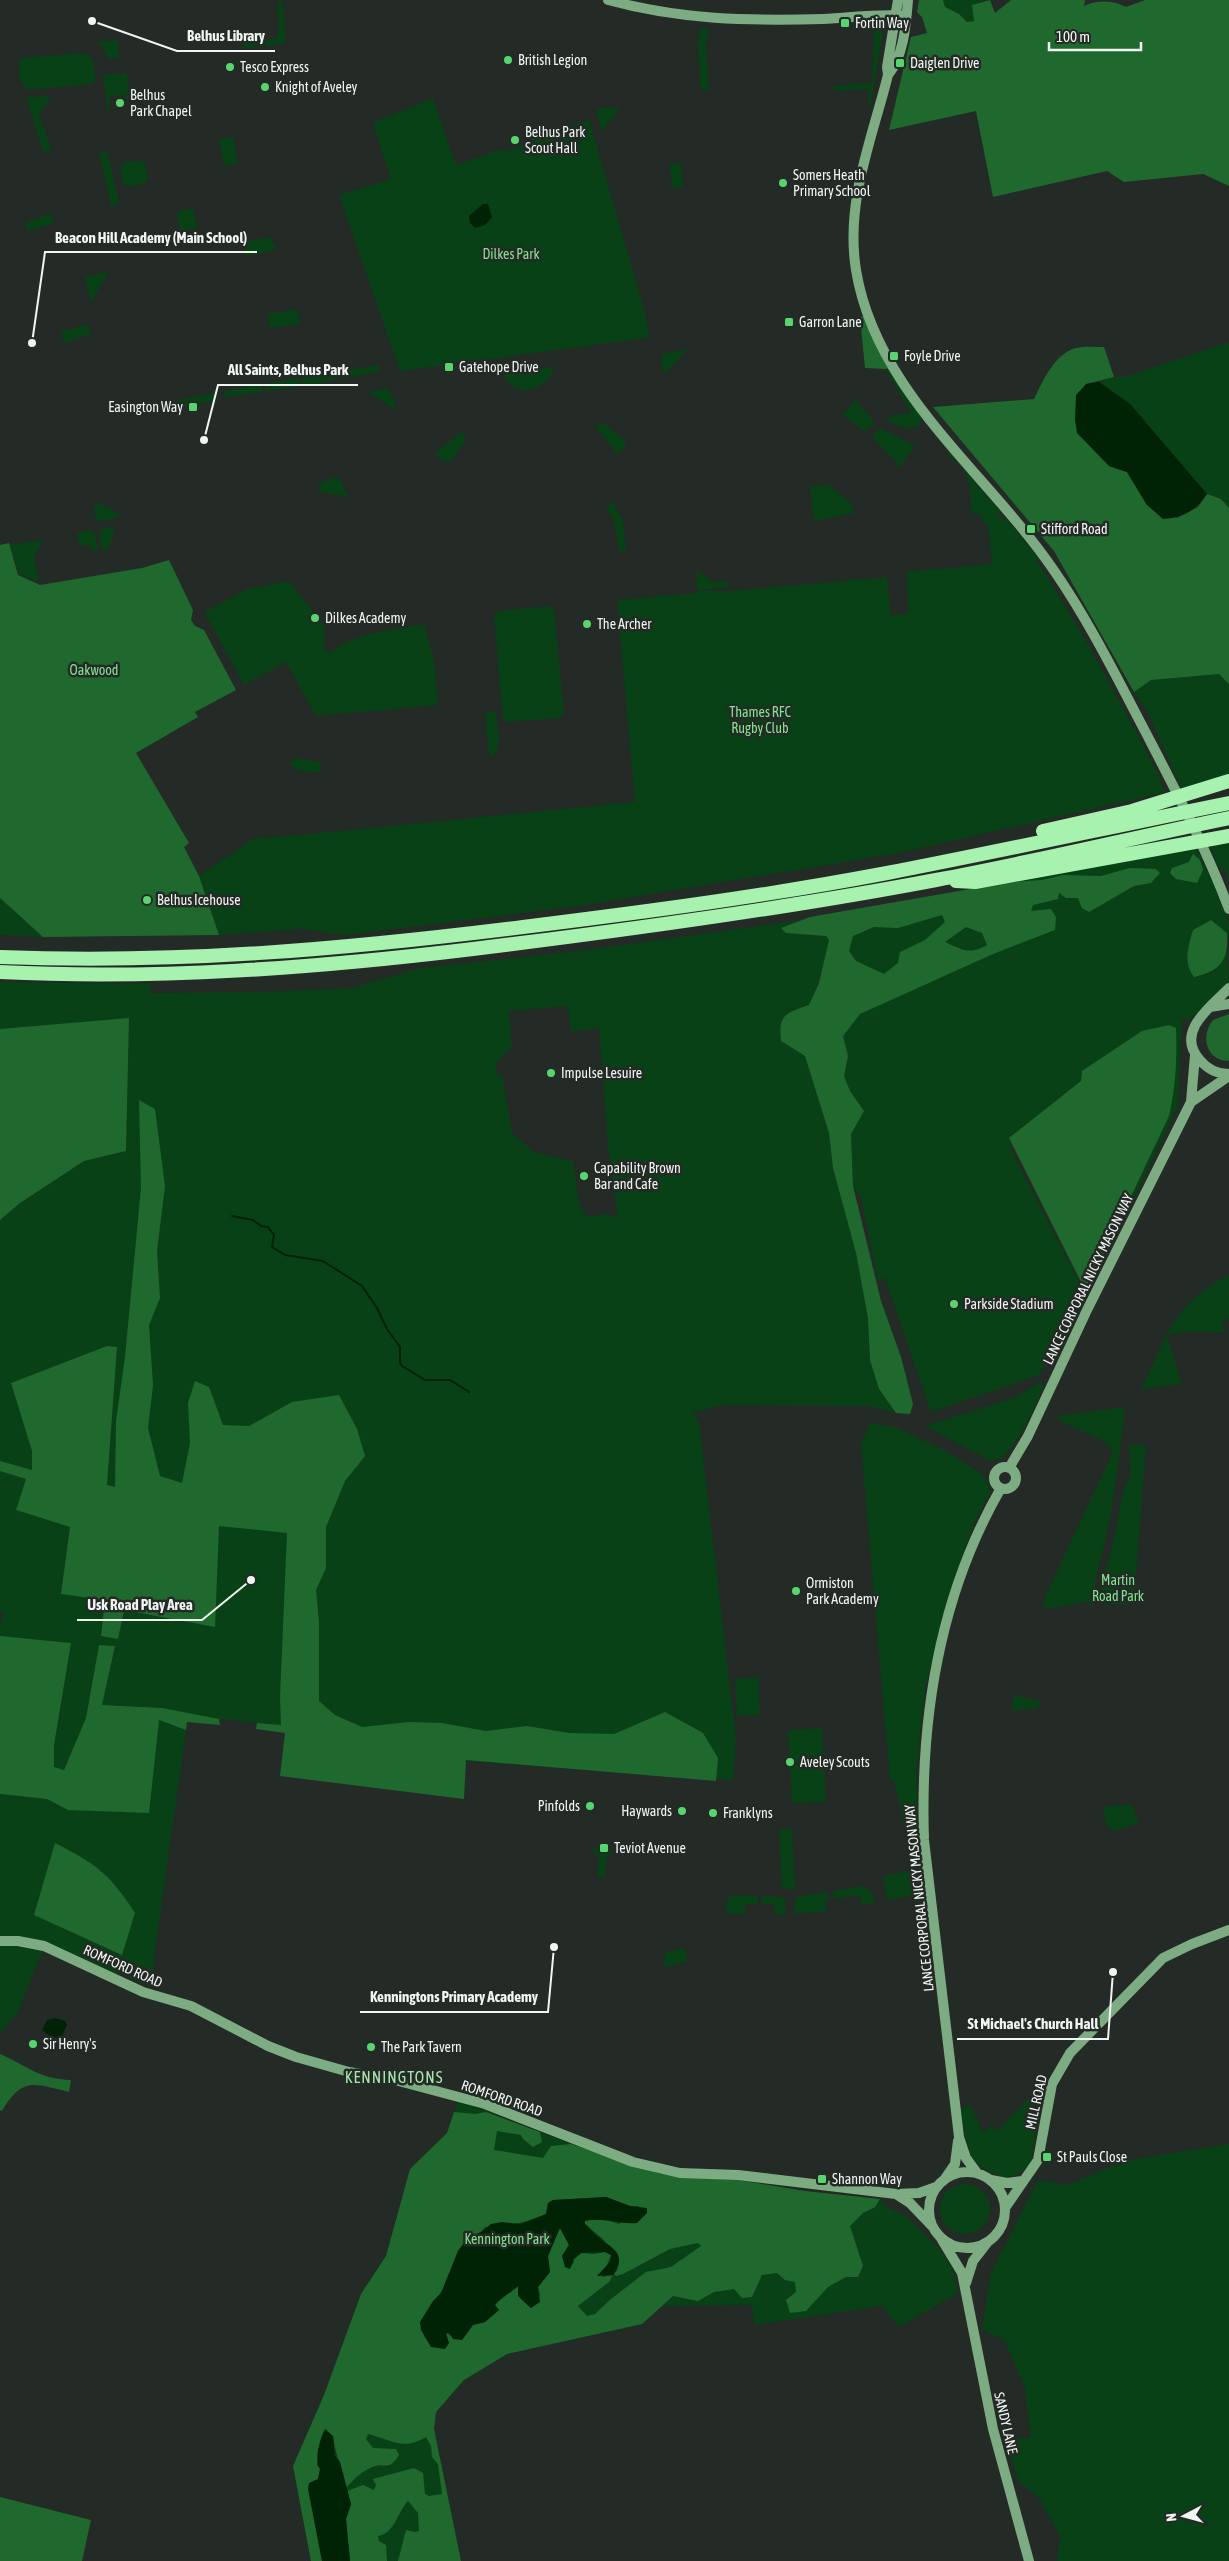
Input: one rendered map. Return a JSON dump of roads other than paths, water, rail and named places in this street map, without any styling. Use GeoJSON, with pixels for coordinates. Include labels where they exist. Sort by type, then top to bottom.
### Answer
{"type":"FeatureCollection","features":[{"type":"Feature","properties":{"kind":"highway"},"geometry":{"type":"LineString","coordinates":[[695,904],[945,854],[1096,819],[1229,781]]}},
{"type":"Feature","properties":{"kind":"highway"},"geometry":{"type":"LineString","coordinates":[[1097,830],[1229,787]]}},
{"type":"Feature","properties":{"kind":"highway"},"geometry":{"type":"LineString","coordinates":[[0,957],[156,959],[279,953],[475,933],[695,904],[879,875],[1229,804]]}},
{"type":"Feature","properties":{"kind":"highway"},"geometry":{"type":"LineString","coordinates":[[0,972],[155,974],[230,972],[333,964],[614,931],[937,880],[1229,818]]}},
{"type":"Feature","properties":{"kind":"highway"},"geometry":{"type":"LineString","coordinates":[[1026,861],[1229,832]]}},
{"type":"Feature","properties":{"kind":"highway"},"geometry":{"type":"LineString","coordinates":[[937,880],[976,882],[1229,836]]}},
{"type":"Feature","properties":{"kind":"main road"},"geometry":{"type":"LineString","coordinates":[[608,0],[668,14],[705,19],[754,21],[906,16]]}},
{"type":"Feature","properties":{"kind":"main road"},"geometry":{"type":"LineString","coordinates":[[888,75],[887,67],[898,0]]}},
{"type":"Feature","properties":{"kind":"main road"},"geometry":{"type":"LineString","coordinates":[[908,0],[905,32],[896,60],[888,75],[863,162],[855,210],[856,270],[872,327],[885,357],[903,385],[1015,519],[1075,603],[1169,778],[1209,859],[1229,910]]}},
{"type":"Feature","properties":{"kind":"main road"},"geometry":{"type":"LineString","coordinates":[[1209,1008],[1229,988]]}},
{"type":"Feature","properties":{"kind":"main road"},"geometry":{"type":"LineString","coordinates":[[1209,1008],[1229,1004]]}},
{"type":"Feature","properties":{"kind":"main road","name":"LANCE CORPORAL NICKY MASON WAY"},"geometry":{"type":"LineString","coordinates":[[1009,1468],[1028,1436],[1087,1310],[1191,1102],[1195,1055],[1192,1037],[1194,1026],[1200,1015],[1209,1008]]}},
{"type":"Feature","properties":{"kind":"main road"},"geometry":{"type":"LineString","coordinates":[[1195,1055],[1205,1067],[1214,1072],[1229,1075]]}},
{"type":"Feature","properties":{"kind":"main road","name":"LANCE CORPORAL NICKY MASON WAY"},"geometry":{"type":"LineString","coordinates":[[1191,1102],[1229,1075]]}},
{"type":"Feature","properties":{"kind":"main road"},"geometry":{"type":"LineString","coordinates":[[1002,1467],[1009,1468],[1015,1476],[1015,1482],[1008,1488],[1001,1488],[994,1480],[994,1473],[1002,1467]]}},
{"type":"Feature","properties":{"kind":"main road","name":"LANCE CORPORAL NICKY MASON WAY"},"geometry":{"type":"LineString","coordinates":[[977,2173],[966,2158],[959,2137],[924,1840],[924,1750],[936,1668],[966,1560],[980,1525],[1001,1488]]}},
{"type":"Feature","properties":{"kind":"main road","name":"MILL ROAD"},"geometry":{"type":"LineString","coordinates":[[1005,2208],[1038,2160],[1052,2084],[1070,2053],[1163,1958],[1192,1944],[1229,1930]]}},
{"type":"Feature","properties":{"kind":"main road","name":"ROMFORD ROAD"},"geometry":{"type":"LineString","coordinates":[[0,1941],[25,1942],[44,1946],[143,1992],[191,2006],[268,2046],[296,2057],[348,2072],[391,2079],[485,2104],[606,2154],[643,2165],[680,2173],[738,2175],[896,2194],[919,2193],[940,2183]]}},
{"type":"Feature","properties":{"kind":"main road","name":"LANCE CORPORAL NICKY MASON WAY"},"geometry":{"type":"LineString","coordinates":[[940,2183],[955,2164],[959,2137]]}},
{"type":"Feature","properties":{"kind":"main road"},"geometry":{"type":"LineString","coordinates":[[932,2226],[929,2203],[940,2183],[959,2173],[977,2173],[990,2180],[1008,2183],[1022,2181]]}},
{"type":"Feature","properties":{"kind":"main road"},"geometry":{"type":"LineString","coordinates":[[896,2194],[910,2203],[932,2226],[942,2240],[965,2248],[987,2243],[1000,2230],[1005,2208],[999,2190],[990,2180]]}},
{"type":"Feature","properties":{"kind":"main road","name":"SANDY LANE"},"geometry":{"type":"LineString","coordinates":[[942,2240],[959,2265],[966,2289],[974,2343],[993,2429],[1029,2561]]}},
{"type":"Feature","properties":{"kind":"main road","name":"SANDY LANE"},"geometry":{"type":"LineString","coordinates":[[966,2289],[973,2261],[987,2243]]}},
{"type":"Feature","properties":{"kind":"waterway"},"geometry":{"type":"LineString","coordinates":[[232,1216],[253,1220],[261,1226],[268,1227],[274,1235],[272,1247],[285,1255],[323,1261],[362,1286],[377,1308],[387,1329],[400,1347],[400,1363],[402,1366],[425,1380],[450,1380],[469,1392]]}},
{"type":"Feature","properties":{"kind":"place","name":"Belhus Library"},"geometry":{"type":"Point","coordinates":[92,21]}},
{"type":"Feature","properties":{"kind":"place","name":"Fortin Way"},"geometry":{"type":"Point","coordinates":[845,23]}},
{"type":"Feature","properties":{"kind":"place","name":"British Legion"},"geometry":{"type":"Point","coordinates":[508,60]}},
{"type":"Feature","properties":{"kind":"place","name":"Daiglen Drive"},"geometry":{"type":"Point","coordinates":[900,63]}},
{"type":"Feature","properties":{"kind":"place","name":"Tesco Express"},"geometry":{"type":"Point","coordinates":[230,67]}},
{"type":"Feature","properties":{"kind":"place","name":"Knight of Aveley"},"geometry":{"type":"Point","coordinates":[265,87]}},
{"type":"Feature","properties":{"kind":"place","name":"Belhus Park Chapel"},"geometry":{"type":"Point","coordinates":[120,103]}},
{"type":"Feature","properties":{"kind":"place","name":"Belhus Park Scout Hall"},"geometry":{"type":"Point","coordinates":[515,140]}},
{"type":"Feature","properties":{"kind":"place","name":"Somers Heath Primary School"},"geometry":{"type":"Point","coordinates":[783,183]}},
{"type":"Feature","properties":{"kind":"place","name":"Garron Lane"},"geometry":{"type":"Point","coordinates":[789,322]}},
{"type":"Feature","properties":{"kind":"place","name":"Beacon Hill Academy (Main School)"},"geometry":{"type":"Point","coordinates":[32,343]}},
{"type":"Feature","properties":{"kind":"place","name":"Foyle Drive"},"geometry":{"type":"Point","coordinates":[894,356]}},
{"type":"Feature","properties":{"kind":"place","name":"Gatehope Drive"},"geometry":{"type":"Point","coordinates":[449,367]}},
{"type":"Feature","properties":{"kind":"place","name":"Easington Way"},"geometry":{"type":"Point","coordinates":[193,407]}},
{"type":"Feature","properties":{"kind":"place","name":"All Saints, Belhus Park"},"geometry":{"type":"Point","coordinates":[204,440]}},
{"type":"Feature","properties":{"kind":"place","name":"Stifford Road"},"geometry":{"type":"Point","coordinates":[1031,529]}},
{"type":"Feature","properties":{"kind":"place","name":"Dilkes Academy"},"geometry":{"type":"Point","coordinates":[315,618]}},
{"type":"Feature","properties":{"kind":"place","name":"The Archer"},"geometry":{"type":"Point","coordinates":[587,624]}},
{"type":"Feature","properties":{"kind":"place","name":"Belhus Icehouse"},"geometry":{"type":"Point","coordinates":[147,900]}},
{"type":"Feature","properties":{"kind":"place","name":"Impulse Lesuire"},"geometry":{"type":"Point","coordinates":[551,1073]}},
{"type":"Feature","properties":{"kind":"place","name":"Capability Brown Bar and Cafe"},"geometry":{"type":"Point","coordinates":[584,1176]}},
{"type":"Feature","properties":{"kind":"place","name":"Parkside Stadium"},"geometry":{"type":"Point","coordinates":[954,1304]}},
{"type":"Feature","properties":{"kind":"place","name":"Usk Road Play Area"},"geometry":{"type":"Point","coordinates":[251,1580]}},
{"type":"Feature","properties":{"kind":"place","name":"Ormiston Park Academy"},"geometry":{"type":"Point","coordinates":[796,1591]}},
{"type":"Feature","properties":{"kind":"place","name":"Aveley Scouts"},"geometry":{"type":"Point","coordinates":[790,1762]}},
{"type":"Feature","properties":{"kind":"place","name":"Pinfolds"},"geometry":{"type":"Point","coordinates":[590,1806]}},
{"type":"Feature","properties":{"kind":"place","name":"Haywards"},"geometry":{"type":"Point","coordinates":[682,1811]}},
{"type":"Feature","properties":{"kind":"place","name":"Franklyns"},"geometry":{"type":"Point","coordinates":[713,1813]}},
{"type":"Feature","properties":{"kind":"place","name":"Teviot Avenue"},"geometry":{"type":"Point","coordinates":[604,1848]}},
{"type":"Feature","properties":{"kind":"place","name":"Kenningtons Primary Academy"},"geometry":{"type":"Point","coordinates":[554,1947]}},
{"type":"Feature","properties":{"kind":"place","name":"St Michael's Church Hall"},"geometry":{"type":"Point","coordinates":[1113,1972]}},
{"type":"Feature","properties":{"kind":"place","name":"Sir Henry's"},"geometry":{"type":"Point","coordinates":[33,2044]}},
{"type":"Feature","properties":{"kind":"place","name":"The Park Tavern"},"geometry":{"type":"Point","coordinates":[371,2047]}},
{"type":"Feature","properties":{"kind":"place","name":"St Pauls Close"},"geometry":{"type":"Point","coordinates":[1047,2157]}},
{"type":"Feature","properties":{"kind":"place","name":"Shannon Way"},"geometry":{"type":"Point","coordinates":[822,2179]}},
{"type":"Feature","properties":{"kind":"district","name":"KENNINGTONS"},"geometry":{"type":"Point","coordinates":[394,2077]}},
{"type":"Feature","properties":{"kind":"park label","name":"Dilkes Park"},"geometry":{"type":"Point","coordinates":[511,254]}},
{"type":"Feature","properties":{"kind":"park label","name":"Oakwood"},"geometry":{"type":"Point","coordinates":[94,670]}},
{"type":"Feature","properties":{"kind":"park label","name":"Thames RFC Rugby Club"},"geometry":{"type":"Point","coordinates":[760,720]}},
{"type":"Feature","properties":{"kind":"park label","name":"Martin Road Park"},"geometry":{"type":"Point","coordinates":[1118,1588]}},
{"type":"Feature","properties":{"kind":"park label","name":"Kennington Park"},"geometry":{"type":"Point","coordinates":[507,2239]}}]}
